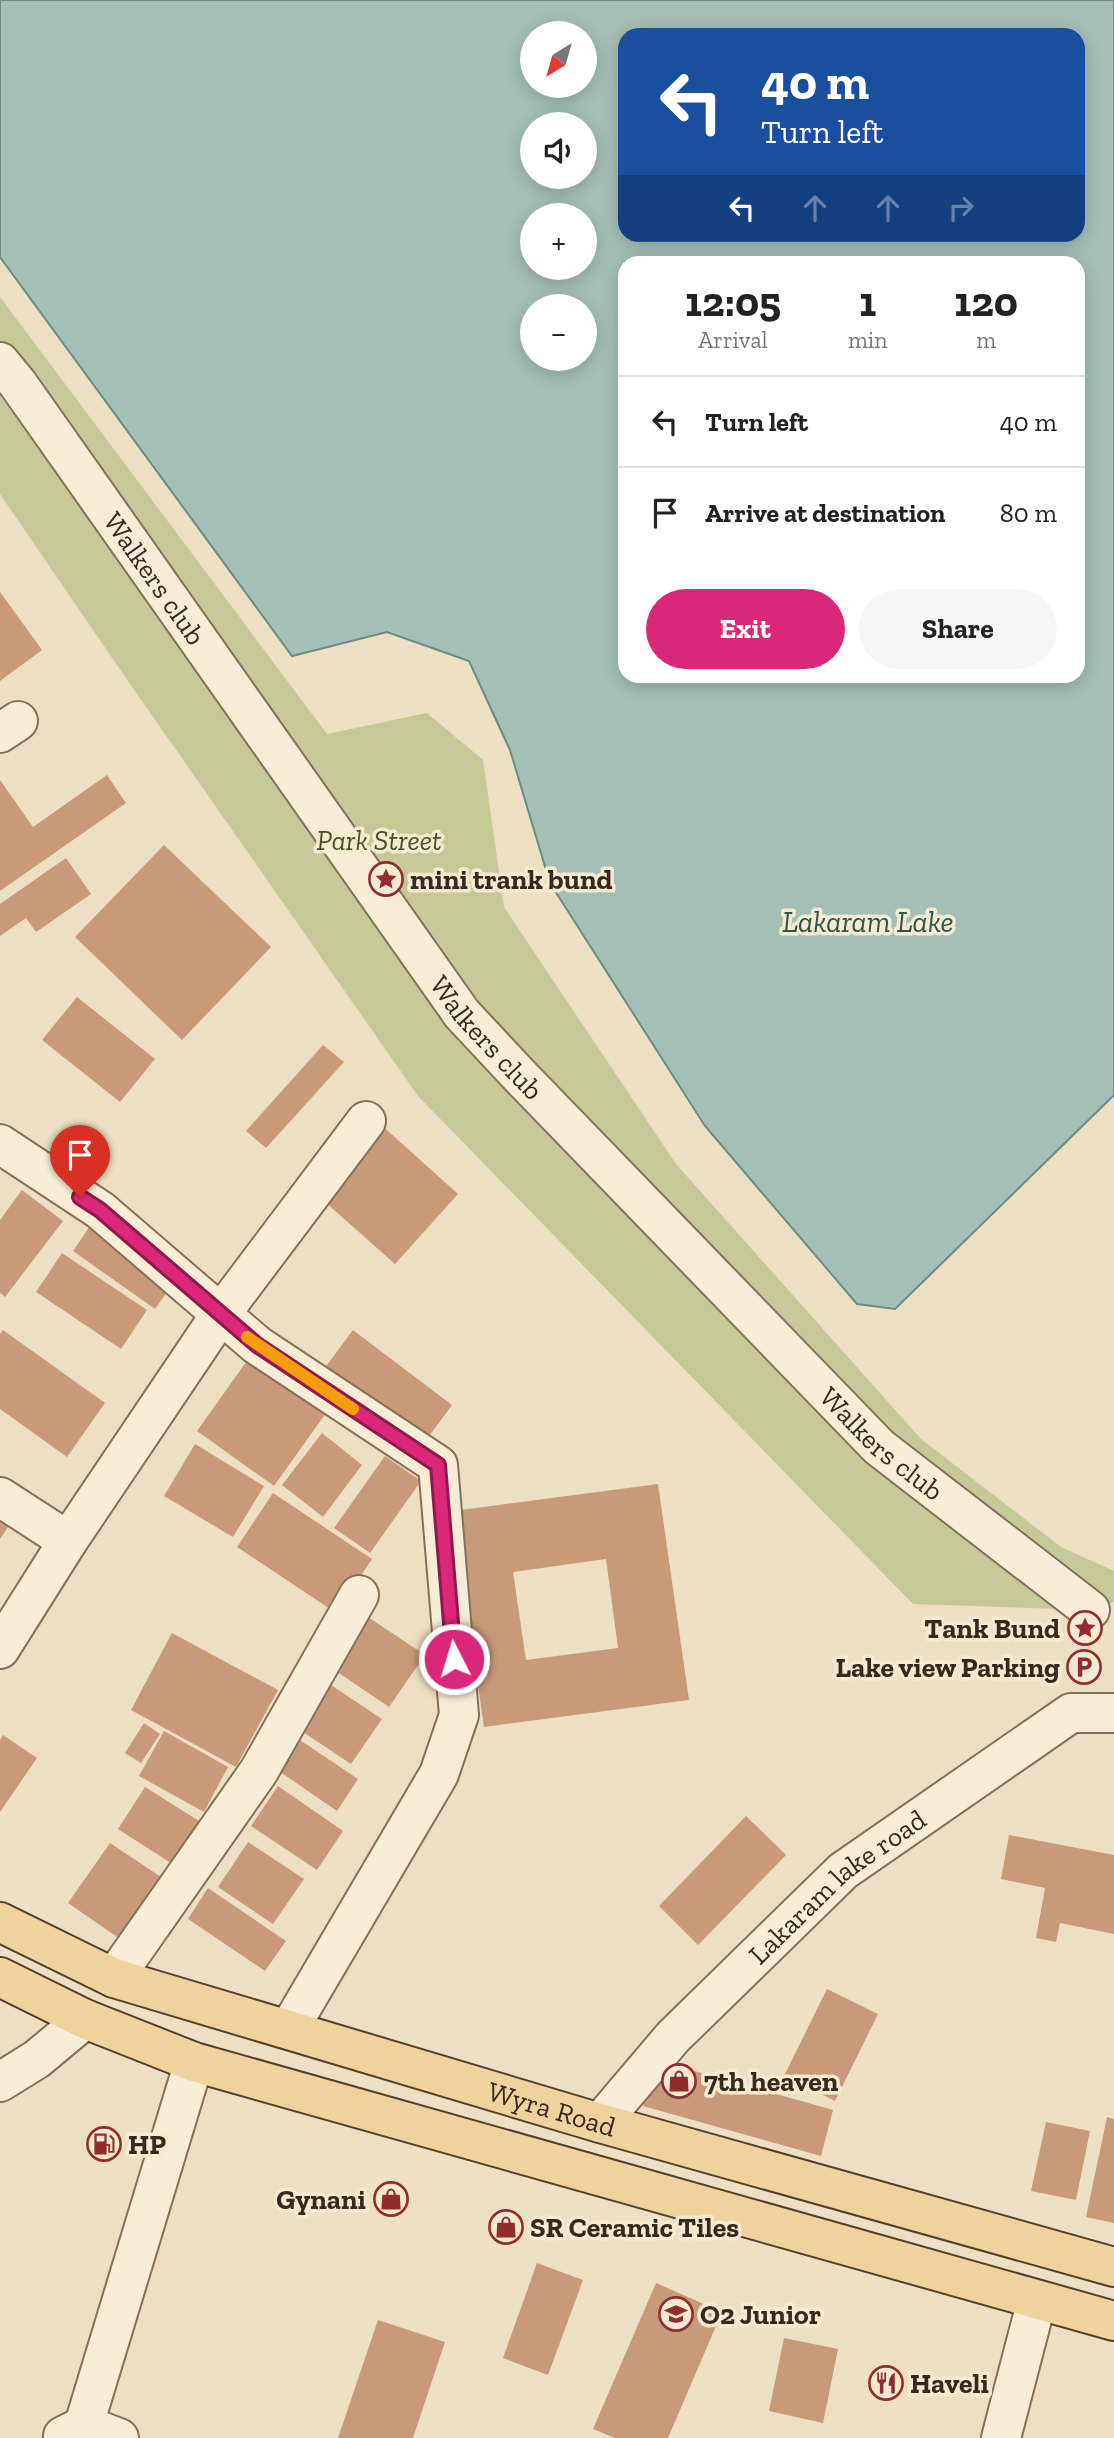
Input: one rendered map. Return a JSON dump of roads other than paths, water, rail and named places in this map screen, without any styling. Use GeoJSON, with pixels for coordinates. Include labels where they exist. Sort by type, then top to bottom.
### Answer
{"type":"FeatureCollection","features":[{"type":"Feature","properties":{"kind":"main road","name":"Wyra Road"},"geometry":{"type":"LineString","coordinates":[[0,1922],[114,1978],[600,2123],[1114,2267]]}},
{"type":"Feature","properties":{"kind":"main road","name":"Wyra Road"},"geometry":{"type":"LineString","coordinates":[[0,1978],[85,2019],[194,2062],[1114,2320]]}},
{"type":"Feature","properties":{"kind":"street","name":"Walkers club"},"geometry":{"type":"LineString","coordinates":[[0,362],[462,1014],[879,1447],[1090,1610]]}},
{"type":"Feature","properties":{"kind":"street"},"geometry":{"type":"LineString","coordinates":[[0,1648],[68,1541],[220,1315],[366,1121]]}},
{"type":"Feature","properties":{"kind":"street"},"geometry":{"type":"LineString","coordinates":[[0,1144],[100,1210],[257,1345],[438,1465],[459,1715],[439,1774],[289,2029]]}},
{"type":"Feature","properties":{"kind":"street"},"geometry":{"type":"LineString","coordinates":[[0,1497],[68,1541]]}},
{"type":"Feature","properties":{"kind":"street"},"geometry":{"type":"LineString","coordinates":[[114,1978],[259,1771],[359,1595]]}},
{"type":"Feature","properties":{"kind":"street","name":"Lakaram lake road"},"geometry":{"type":"LineString","coordinates":[[600,2123],[673,2037],[844,1871],[1071,1713],[1114,1713]]}},
{"type":"Feature","properties":{"kind":"street"},"geometry":{"type":"LineString","coordinates":[[0,2082],[37,2059],[85,2019]]}},
{"type":"Feature","properties":{"kind":"street"},"geometry":{"type":"LineString","coordinates":[[86,2435],[194,2062]]}},
{"type":"Feature","properties":{"kind":"street"},"geometry":{"type":"LineString","coordinates":[[1001,2438],[1037,2300]]}},
{"type":"Feature","properties":{"kind":"water","name":"Lakaram Lake"},"geometry":{"type":"Polygon","coordinates":[[[0,0],[1114,0],[1114,1095],[895,1309],[857,1304],[705,1126],[550,883],[510,750],[469,661],[387,632],[292,656],[0,257],[0,0]]]}},
{"type":"Feature","properties":{"kind":"place","name":"mini trank bund"},"geometry":{"type":"Point","coordinates":[386,879]}},
{"type":"Feature","properties":{"kind":"place","name":"Tank Bund"},"geometry":{"type":"Point","coordinates":[1085,1628]}},
{"type":"Feature","properties":{"kind":"place","name":"Lake view Parking"},"geometry":{"type":"Point","coordinates":[1084,1667]}},
{"type":"Feature","properties":{"kind":"place","name":"7th heaven"},"geometry":{"type":"Point","coordinates":[679,2081]}},
{"type":"Feature","properties":{"kind":"place","name":"HP"},"geometry":{"type":"Point","coordinates":[104,2144]}},
{"type":"Feature","properties":{"kind":"place","name":"Gynani"},"geometry":{"type":"Point","coordinates":[391,2199]}},
{"type":"Feature","properties":{"kind":"place","name":"SR Ceramic Tiles"},"geometry":{"type":"Point","coordinates":[506,2227]}},
{"type":"Feature","properties":{"kind":"place","name":"O2 Junior"},"geometry":{"type":"Point","coordinates":[676,2314]}},
{"type":"Feature","properties":{"kind":"place","name":"Haveli"},"geometry":{"type":"Point","coordinates":[886,2383]}},
{"type":"Feature","properties":{"kind":"park label","name":"Park Street"},"geometry":{"type":"Point","coordinates":[379,840]}}]}
